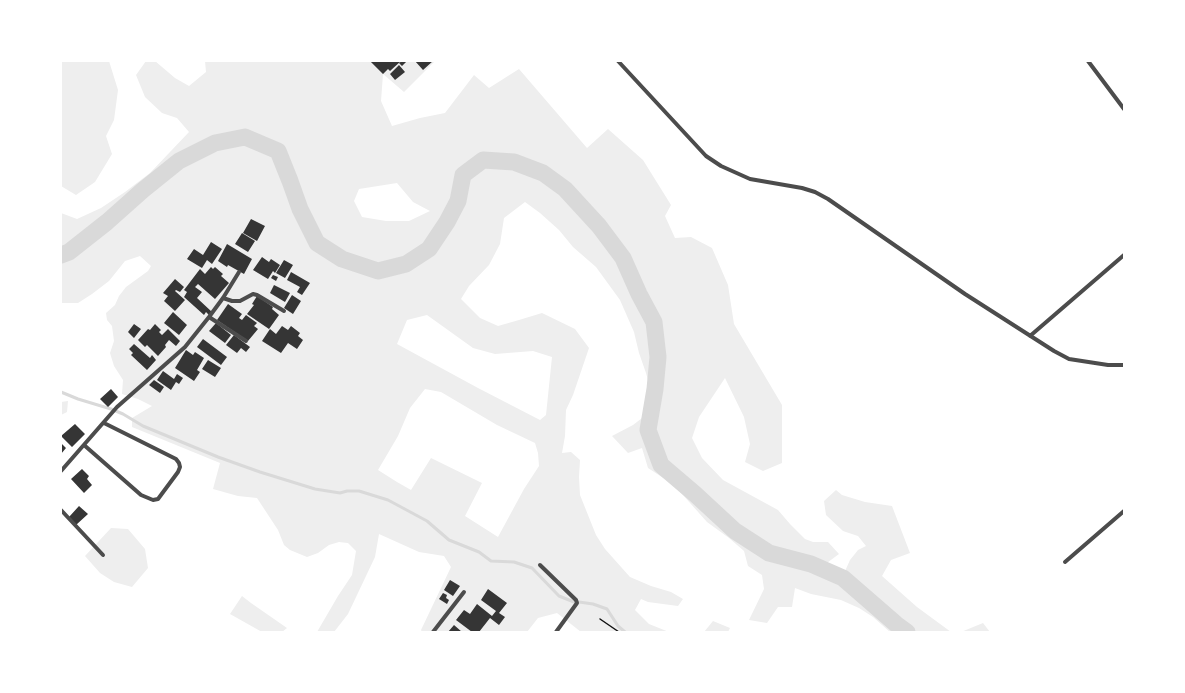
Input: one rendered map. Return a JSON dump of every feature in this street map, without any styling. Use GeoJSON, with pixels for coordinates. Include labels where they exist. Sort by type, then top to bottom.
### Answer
{"type":"FeatureCollection","features":[{"type":"Feature","properties":{"kind":"street"},"geometry":{"type":"LineString","coordinates":[[618,61],[706,156],[721,166],[750,179],[802,188],[815,192],[828,199],[965,294],[1069,359],[1108,365],[1124,365]]}},
{"type":"Feature","properties":{"kind":"street"},"geometry":{"type":"LineString","coordinates":[[1088,61],[1124,109]]}},
{"type":"Feature","properties":{"kind":"street"},"geometry":{"type":"LineString","coordinates":[[1030,336],[1124,255]]}},
{"type":"Feature","properties":{"kind":"street"},"geometry":{"type":"LineString","coordinates":[[61,471],[117,407],[185,346],[223,298],[239,272]]}},
{"type":"Feature","properties":{"kind":"street"},"geometry":{"type":"LineString","coordinates":[[223,298],[232,301],[240,300],[253,294],[284,311]]}},
{"type":"Feature","properties":{"kind":"street"},"geometry":{"type":"LineString","coordinates":[[209,317],[246,341]]}},
{"type":"Feature","properties":{"kind":"street"},"geometry":{"type":"LineString","coordinates":[[84,445],[141,495],[153,500],[158,498],[178,472],[180,467],[179,463],[176,459],[104,423]]}},
{"type":"Feature","properties":{"kind":"street"},"geometry":{"type":"LineString","coordinates":[[61,510],[103,555]]}},
{"type":"Feature","properties":{"kind":"street"},"geometry":{"type":"LineString","coordinates":[[1065,562],[1124,511]]}},
{"type":"Feature","properties":{"kind":"street"},"geometry":{"type":"LineString","coordinates":[[540,565],[576,600],[577,603],[556,632]]}},
{"type":"Feature","properties":{"kind":"street"},"geometry":{"type":"LineString","coordinates":[[433,632],[464,592]]}},
{"type":"Feature","properties":{"kind":"path"},"geometry":{"type":"LineString","coordinates":[[600,619],[619,632]]}},
{"type":"Feature","properties":{"kind":"shaded area"},"geometry":{"type":"Polygon","coordinates":[[[61,61],[109,61],[118,90],[114,120],[106,136],[112,154],[95,182],[76,195],[61,186],[61,61]]]}},
{"type":"Feature","properties":{"kind":"shaded area"},"geometry":{"type":"Polygon","coordinates":[[[146,61],[155,61],[175,78],[189,86],[206,72],[205,61],[435,61],[404,92],[383,74],[381,101],[392,126],[445,113],[474,75],[489,88],[519,69],[587,148],[608,129],[643,160],[671,205],[665,216],[675,238],[691,237],[712,248],[728,285],[734,324],[782,405],[782,463],[763,471],[745,462],[750,444],[744,417],[725,378],[699,417],[692,438],[702,458],[723,480],[778,510],[805,539],[813,542],[828,542],[839,554],[820,568],[842,578],[850,560],[858,550],[866,546],[858,536],[843,531],[826,515],[824,501],[836,490],[842,495],[865,502],[892,506],[910,553],[891,560],[882,576],[917,607],[951,632],[890,632],[873,617],[859,608],[841,600],[811,594],[795,588],[792,607],[778,607],[767,623],[749,620],[764,589],[762,575],[748,566],[744,551],[707,522],[674,485],[648,468],[642,448],[628,453],[612,436],[633,425],[646,415],[653,398],[634,332],[620,300],[596,267],[573,247],[559,230],[525,202],[504,218],[500,244],[489,265],[469,286],[461,299],[480,318],[498,326],[542,313],[575,329],[589,348],[573,395],[566,410],[565,436],[562,453],[571,452],[580,460],[580,495],[596,535],[605,549],[630,577],[651,586],[671,592],[683,599],[678,606],[648,602],[641,599],[635,610],[649,624],[669,632],[581,632],[557,613],[538,618],[527,632],[422,632],[421,630],[451,567],[444,556],[419,552],[379,534],[375,557],[348,614],[334,632],[317,632],[352,575],[356,551],[348,543],[339,542],[329,545],[318,553],[307,557],[290,550],[284,545],[278,530],[257,498],[238,496],[213,489],[220,463],[132,427],[132,418],[152,406],[138,399],[122,394],[123,380],[114,366],[110,353],[114,341],[112,326],[107,320],[106,313],[115,305],[119,296],[126,287],[148,271],[151,266],[140,256],[125,261],[109,281],[92,294],[78,303],[61,303],[61,213],[77,219],[101,208],[150,173],[189,132],[177,118],[162,113],[145,97],[136,75],[146,61]],[[397,183],[359,189],[354,201],[362,217],[386,221],[409,221],[430,211],[413,202],[397,183]],[[427,315],[407,320],[397,344],[540,420],[546,415],[552,357],[533,351],[495,354],[473,348],[427,315]],[[425,389],[410,408],[398,436],[378,470],[411,490],[431,458],[482,483],[465,516],[498,537],[524,489],[539,466],[538,453],[535,443],[497,425],[441,392],[425,389]]]}},
{"type":"Feature","properties":{"kind":"shaded area"},"geometry":{"type":"Polygon","coordinates":[[[68,401],[67,412],[61,415],[61,402],[68,401]]]}},
{"type":"Feature","properties":{"kind":"shaded area"},"geometry":{"type":"Polygon","coordinates":[[[111,528],[128,529],[145,549],[148,568],[132,587],[114,582],[100,573],[85,556],[111,528]]]}},
{"type":"Feature","properties":{"kind":"shaded area"},"geometry":{"type":"Polygon","coordinates":[[[242,596],[287,628],[282,632],[262,632],[230,614],[242,596]]]}},
{"type":"Feature","properties":{"kind":"shaded area"},"geometry":{"type":"Polygon","coordinates":[[[713,621],[730,628],[728,632],[704,632],[713,621]]]}},
{"type":"Feature","properties":{"kind":"shaded area"},"geometry":{"type":"Polygon","coordinates":[[[983,623],[990,632],[961,632],[983,623]]]}},
{"type":"Feature","properties":{"kind":"building"},"geometry":{"type":"Polygon","coordinates":[[[370,61],[401,61],[390,71],[388,69],[383,74],[370,61]]]}},
{"type":"Feature","properties":{"kind":"building"},"geometry":{"type":"Polygon","coordinates":[[[402,61],[407,61],[402,66],[399,63],[402,61]]]}},
{"type":"Feature","properties":{"kind":"building"},"geometry":{"type":"Polygon","coordinates":[[[415,61],[433,61],[423,70],[415,61]]]}},
{"type":"Feature","properties":{"kind":"building"},"geometry":{"type":"Polygon","coordinates":[[[399,65],[405,72],[395,80],[390,74],[399,65]]]}},
{"type":"Feature","properties":{"kind":"building"},"geometry":{"type":"Polygon","coordinates":[[[251,219],[265,226],[257,241],[243,233],[251,219]]]}},
{"type":"Feature","properties":{"kind":"building"},"geometry":{"type":"Polygon","coordinates":[[[242,233],[255,241],[248,252],[235,244],[242,233]]]}},
{"type":"Feature","properties":{"kind":"building"},"geometry":{"type":"Polygon","coordinates":[[[211,242],[222,249],[212,264],[207,260],[202,268],[187,259],[194,249],[203,255],[211,242]]]}},
{"type":"Feature","properties":{"kind":"building"},"geometry":{"type":"Polygon","coordinates":[[[227,244],[252,259],[244,274],[228,265],[227,267],[218,261],[227,244]]]}},
{"type":"Feature","properties":{"kind":"building"},"geometry":{"type":"Polygon","coordinates":[[[262,257],[269,262],[271,259],[280,265],[275,273],[273,271],[268,279],[253,270],[262,257]]]}},
{"type":"Feature","properties":{"kind":"building"},"geometry":{"type":"Polygon","coordinates":[[[284,260],[293,265],[285,278],[276,273],[284,260]]]}},
{"type":"Feature","properties":{"kind":"building"},"geometry":{"type":"Polygon","coordinates":[[[211,267],[213,269],[215,267],[223,274],[221,276],[229,283],[215,299],[198,284],[195,287],[202,292],[197,298],[212,312],[209,315],[206,312],[204,315],[184,297],[187,292],[184,290],[200,269],[205,274],[211,267]]]}},
{"type":"Feature","properties":{"kind":"building"},"geometry":{"type":"Polygon","coordinates":[[[291,272],[310,283],[302,295],[297,292],[300,287],[287,280],[291,272]]]}},
{"type":"Feature","properties":{"kind":"building"},"geometry":{"type":"Polygon","coordinates":[[[273,275],[278,277],[276,281],[271,278],[273,275]]]}},
{"type":"Feature","properties":{"kind":"building"},"geometry":{"type":"Polygon","coordinates":[[[175,279],[184,287],[180,292],[175,291],[185,300],[175,311],[164,301],[168,296],[163,293],[175,279]]]}},
{"type":"Feature","properties":{"kind":"building"},"geometry":{"type":"Polygon","coordinates":[[[274,285],[290,293],[285,302],[270,293],[274,285]]]}},
{"type":"Feature","properties":{"kind":"building"},"geometry":{"type":"Polygon","coordinates":[[[292,295],[301,301],[293,314],[284,308],[292,295]]]}},
{"type":"Feature","properties":{"kind":"building"},"geometry":{"type":"Polygon","coordinates":[[[257,296],[273,307],[272,309],[279,315],[269,329],[247,314],[254,305],[252,304],[257,296]]]}},
{"type":"Feature","properties":{"kind":"building"},"geometry":{"type":"Polygon","coordinates":[[[228,304],[242,314],[239,318],[242,320],[246,315],[257,323],[254,326],[258,329],[248,341],[217,320],[228,304]]]}},
{"type":"Feature","properties":{"kind":"building"},"geometry":{"type":"Polygon","coordinates":[[[173,312],[187,325],[179,335],[164,323],[173,312]]]}},
{"type":"Feature","properties":{"kind":"building"},"geometry":{"type":"Polygon","coordinates":[[[216,323],[231,335],[225,343],[209,331],[216,323]]]}},
{"type":"Feature","properties":{"kind":"building"},"geometry":{"type":"Polygon","coordinates":[[[134,324],[141,329],[134,338],[128,332],[134,324]]]}},
{"type":"Feature","properties":{"kind":"building"},"geometry":{"type":"Polygon","coordinates":[[[155,324],[161,330],[159,332],[162,335],[168,329],[180,341],[176,346],[169,340],[165,345],[166,347],[158,356],[147,345],[145,347],[138,340],[155,324]]]}},
{"type":"Feature","properties":{"kind":"building"},"geometry":{"type":"Polygon","coordinates":[[[282,326],[288,330],[291,326],[300,333],[298,336],[303,340],[297,349],[288,343],[281,353],[262,341],[270,329],[276,334],[282,326]]]}},
{"type":"Feature","properties":{"kind":"building"},"geometry":{"type":"Polygon","coordinates":[[[234,335],[250,347],[246,352],[241,348],[237,353],[226,345],[234,335]]]}},
{"type":"Feature","properties":{"kind":"building"},"geometry":{"type":"Polygon","coordinates":[[[203,339],[227,357],[221,365],[197,347],[203,339]]]}},
{"type":"Feature","properties":{"kind":"building"},"geometry":{"type":"Polygon","coordinates":[[[134,344],[150,358],[152,355],[156,360],[147,370],[131,355],[133,353],[129,349],[134,344]]]}},
{"type":"Feature","properties":{"kind":"building"},"geometry":{"type":"Polygon","coordinates":[[[186,350],[193,355],[195,352],[204,358],[197,370],[200,372],[194,381],[175,368],[186,350]]]}},
{"type":"Feature","properties":{"kind":"building"},"geometry":{"type":"Polygon","coordinates":[[[208,360],[221,368],[215,377],[202,369],[208,360]]]}},
{"type":"Feature","properties":{"kind":"building"},"geometry":{"type":"Polygon","coordinates":[[[163,371],[174,379],[177,374],[183,378],[179,384],[176,382],[171,390],[157,380],[163,371]]]}},
{"type":"Feature","properties":{"kind":"building"},"geometry":{"type":"Polygon","coordinates":[[[154,380],[164,387],[160,393],[149,385],[154,380]]]}},
{"type":"Feature","properties":{"kind":"building"},"geometry":{"type":"Polygon","coordinates":[[[111,389],[118,397],[108,407],[100,399],[111,389]]]}},
{"type":"Feature","properties":{"kind":"building"},"geometry":{"type":"Polygon","coordinates":[[[75,424],[85,434],[72,447],[61,436],[75,424]]]}},
{"type":"Feature","properties":{"kind":"building"},"geometry":{"type":"Polygon","coordinates":[[[61,443],[66,448],[61,454],[61,443]]]}},
{"type":"Feature","properties":{"kind":"building"},"geometry":{"type":"Polygon","coordinates":[[[82,469],[89,476],[87,479],[92,485],[84,493],[71,479],[82,469]]]}},
{"type":"Feature","properties":{"kind":"building"},"geometry":{"type":"Polygon","coordinates":[[[79,506],[88,514],[76,525],[69,517],[79,506]]]}},
{"type":"Feature","properties":{"kind":"building"},"geometry":{"type":"Polygon","coordinates":[[[450,580],[460,586],[453,596],[444,590],[450,580]]]}},
{"type":"Feature","properties":{"kind":"building"},"geometry":{"type":"Polygon","coordinates":[[[488,589],[507,603],[499,613],[505,617],[499,625],[490,618],[479,632],[472,632],[456,620],[464,610],[470,614],[477,604],[492,616],[496,611],[481,600],[488,589]]]}},
{"type":"Feature","properties":{"kind":"building"},"geometry":{"type":"Polygon","coordinates":[[[443,593],[447,595],[446,598],[449,600],[447,604],[439,599],[443,593]]]}},
{"type":"Feature","properties":{"kind":"building"},"geometry":{"type":"Polygon","coordinates":[[[454,625],[462,632],[448,632],[454,625]]]}},
{"type":"Feature","properties":{"kind":"waterway"},"geometry":{"type":"LineString","coordinates":[[61,255],[69,252],[107,222],[179,161],[215,143],[245,137],[278,151],[300,209],[317,243],[342,259],[378,271],[406,264],[429,249],[447,222],[458,201],[463,175],[483,160],[514,162],[543,173],[565,189],[599,226],[623,258],[639,294],[654,322],[658,357],[655,389],[648,430],[661,465],[735,531],[769,553],[811,564],[843,578],[907,632]]}},
{"type":"Feature","properties":{"kind":"waterway"},"geometry":{"type":"LineString","coordinates":[[61,392],[111,409],[123,414],[143,426],[218,457],[260,472],[315,489],[340,493],[347,491],[359,491],[388,500],[427,521],[449,540],[479,552],[491,561],[514,562],[532,568],[559,596],[574,602]]}},
{"type":"Feature","properties":{"kind":"waterway"},"geometry":{"type":"LineString","coordinates":[[579,602],[593,604],[607,609],[618,626],[625,632]]}}]}
